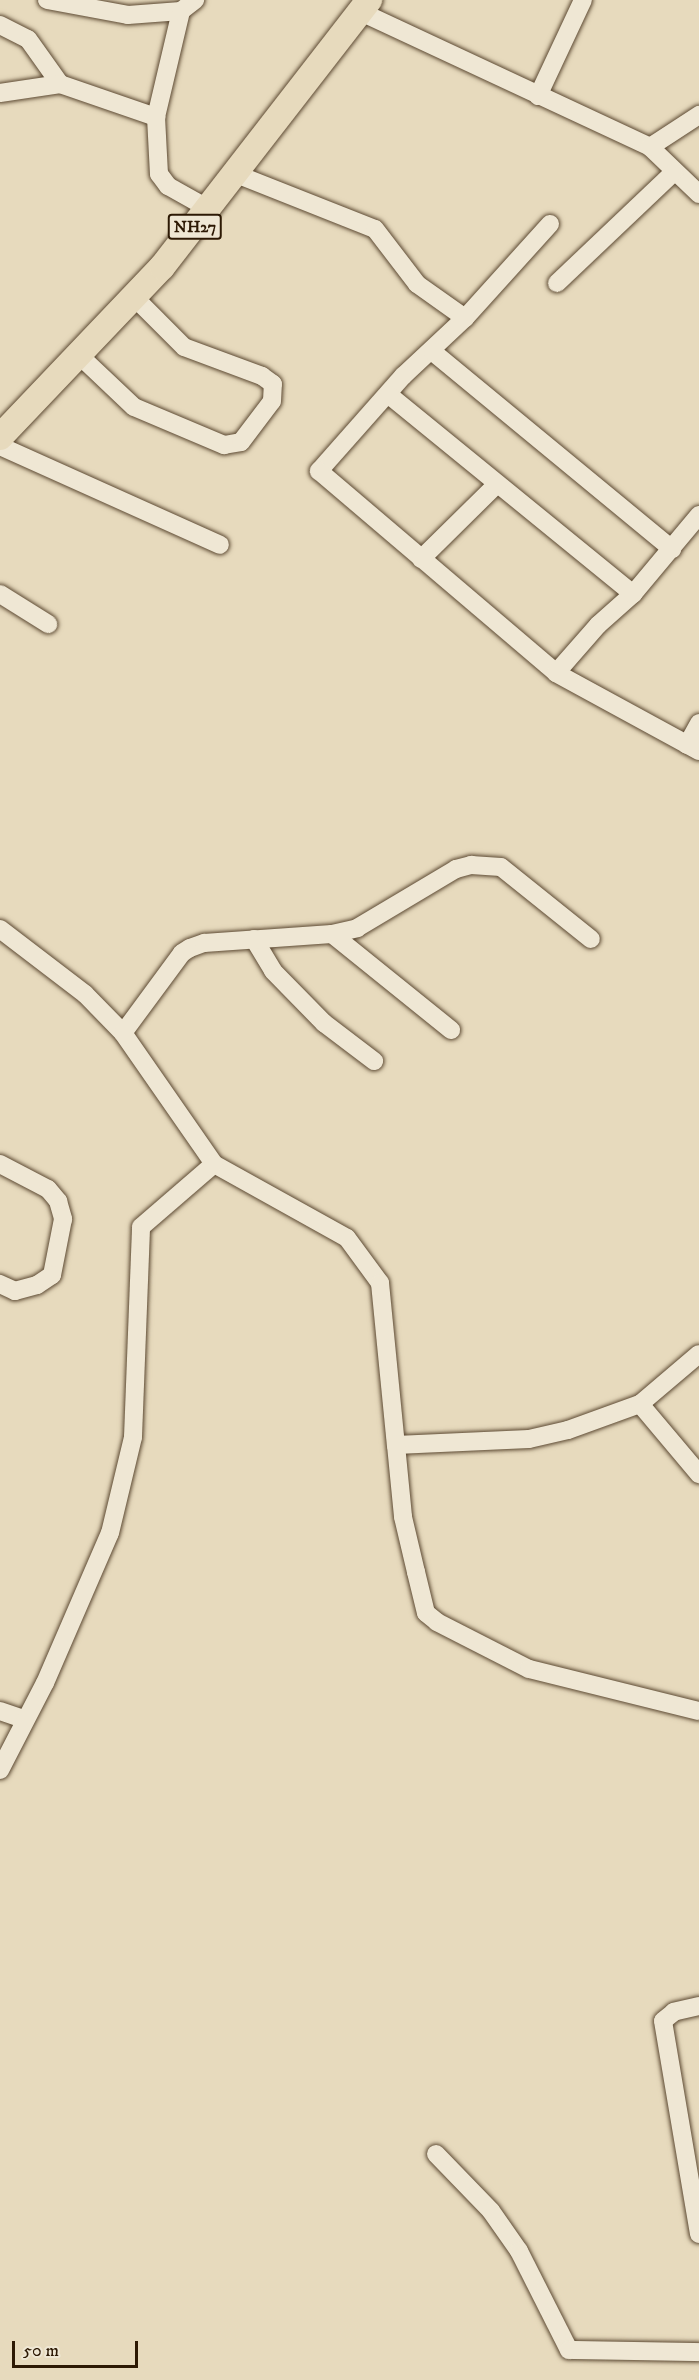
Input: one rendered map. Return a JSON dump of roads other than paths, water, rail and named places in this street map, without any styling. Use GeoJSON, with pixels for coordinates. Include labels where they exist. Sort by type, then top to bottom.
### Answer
{"type":"FeatureCollection","features":[{"type":"Feature","properties":{"kind":"highway","name":"NH27"},"geometry":{"type":"LineString","coordinates":[[0,437],[135,298],[209,209],[365,6]]}},
{"type":"Feature","properties":{"kind":"street"},"geometry":{"type":"LineString","coordinates":[[47,0],[128,15],[188,6],[156,117],[159,174],[168,186],[209,209]]}},
{"type":"Feature","properties":{"kind":"street"},"geometry":{"type":"LineString","coordinates":[[538,96],[583,0]]}},
{"type":"Feature","properties":{"kind":"street"},"geometry":{"type":"LineString","coordinates":[[365,6],[538,96],[650,147],[699,194]]}},
{"type":"Feature","properties":{"kind":"street"},"geometry":{"type":"LineString","coordinates":[[0,25],[28,39],[60,84]]}},
{"type":"Feature","properties":{"kind":"street"},"geometry":{"type":"LineString","coordinates":[[0,93],[60,84],[156,117]]}},
{"type":"Feature","properties":{"kind":"street"},"geometry":{"type":"LineString","coordinates":[[650,147],[699,115]]}},
{"type":"Feature","properties":{"kind":"street"},"geometry":{"type":"LineString","coordinates":[[557,283],[674,172]]}},
{"type":"Feature","properties":{"kind":"street"},"geometry":{"type":"LineString","coordinates":[[236,174],[375,229],[417,284],[465,318]]}},
{"type":"Feature","properties":{"kind":"street"},"geometry":{"type":"LineString","coordinates":[[550,224],[433,352],[403,376],[389,395],[319,471],[556,673],[693,748],[699,723]]}},
{"type":"Feature","properties":{"kind":"street"},"geometry":{"type":"LineString","coordinates":[[80,356],[134,407],[224,445],[241,442],[272,400],[273,384],[262,376],[184,347],[135,298]]}},
{"type":"Feature","properties":{"kind":"street"},"geometry":{"type":"LineString","coordinates":[[433,352],[672,549]]}},
{"type":"Feature","properties":{"kind":"street"},"geometry":{"type":"LineString","coordinates":[[389,395],[633,594]]}},
{"type":"Feature","properties":{"kind":"street"},"geometry":{"type":"LineString","coordinates":[[0,446],[220,545]]}},
{"type":"Feature","properties":{"kind":"street"},"geometry":{"type":"LineString","coordinates":[[421,559],[497,484]]}},
{"type":"Feature","properties":{"kind":"street"},"geometry":{"type":"LineString","coordinates":[[556,673],[598,625],[633,594],[696,525]]}},
{"type":"Feature","properties":{"kind":"street"},"geometry":{"type":"LineString","coordinates":[[0,594],[48,624]]}},
{"type":"Feature","properties":{"kind":"street"},"geometry":{"type":"LineString","coordinates":[[123,1033],[182,953],[204,943],[332,933],[357,928],[456,869],[480,864],[501,867],[591,939]]}},
{"type":"Feature","properties":{"kind":"street"},"geometry":{"type":"LineString","coordinates":[[0,929],[85,994],[123,1033],[214,1164],[347,1238],[380,1283],[403,1517],[426,1613],[437,1623],[529,1669],[699,1711]]}},
{"type":"Feature","properties":{"kind":"street"},"geometry":{"type":"LineString","coordinates":[[332,933],[451,1030]]}},
{"type":"Feature","properties":{"kind":"street"},"geometry":{"type":"LineString","coordinates":[[254,939],[273,971],[324,1023],[374,1061]]}},
{"type":"Feature","properties":{"kind":"street"},"geometry":{"type":"LineString","coordinates":[[0,1164],[48,1190],[58,1201],[63,1219],[52,1275],[38,1285],[15,1291],[0,1284]]}},
{"type":"Feature","properties":{"kind":"street"},"geometry":{"type":"LineString","coordinates":[[0,1770],[23,1719],[45,1683],[110,1533],[133,1437],[141,1227],[214,1164]]}},
{"type":"Feature","properties":{"kind":"street"},"geometry":{"type":"LineString","coordinates":[[396,1445],[529,1439],[568,1430],[639,1404],[699,1354]]}},
{"type":"Feature","properties":{"kind":"street"},"geometry":{"type":"LineString","coordinates":[[639,1404],[699,1474]]}},
{"type":"Feature","properties":{"kind":"street"},"geometry":{"type":"LineString","coordinates":[[0,1711],[23,1719]]}},
{"type":"Feature","properties":{"kind":"street"},"geometry":{"type":"LineString","coordinates":[[699,2006],[674,2012],[663,2020],[699,2234]]}},
{"type":"Feature","properties":{"kind":"street"},"geometry":{"type":"LineString","coordinates":[[436,2154],[491,2211],[519,2251],[569,2350],[699,2352]]}}]}
